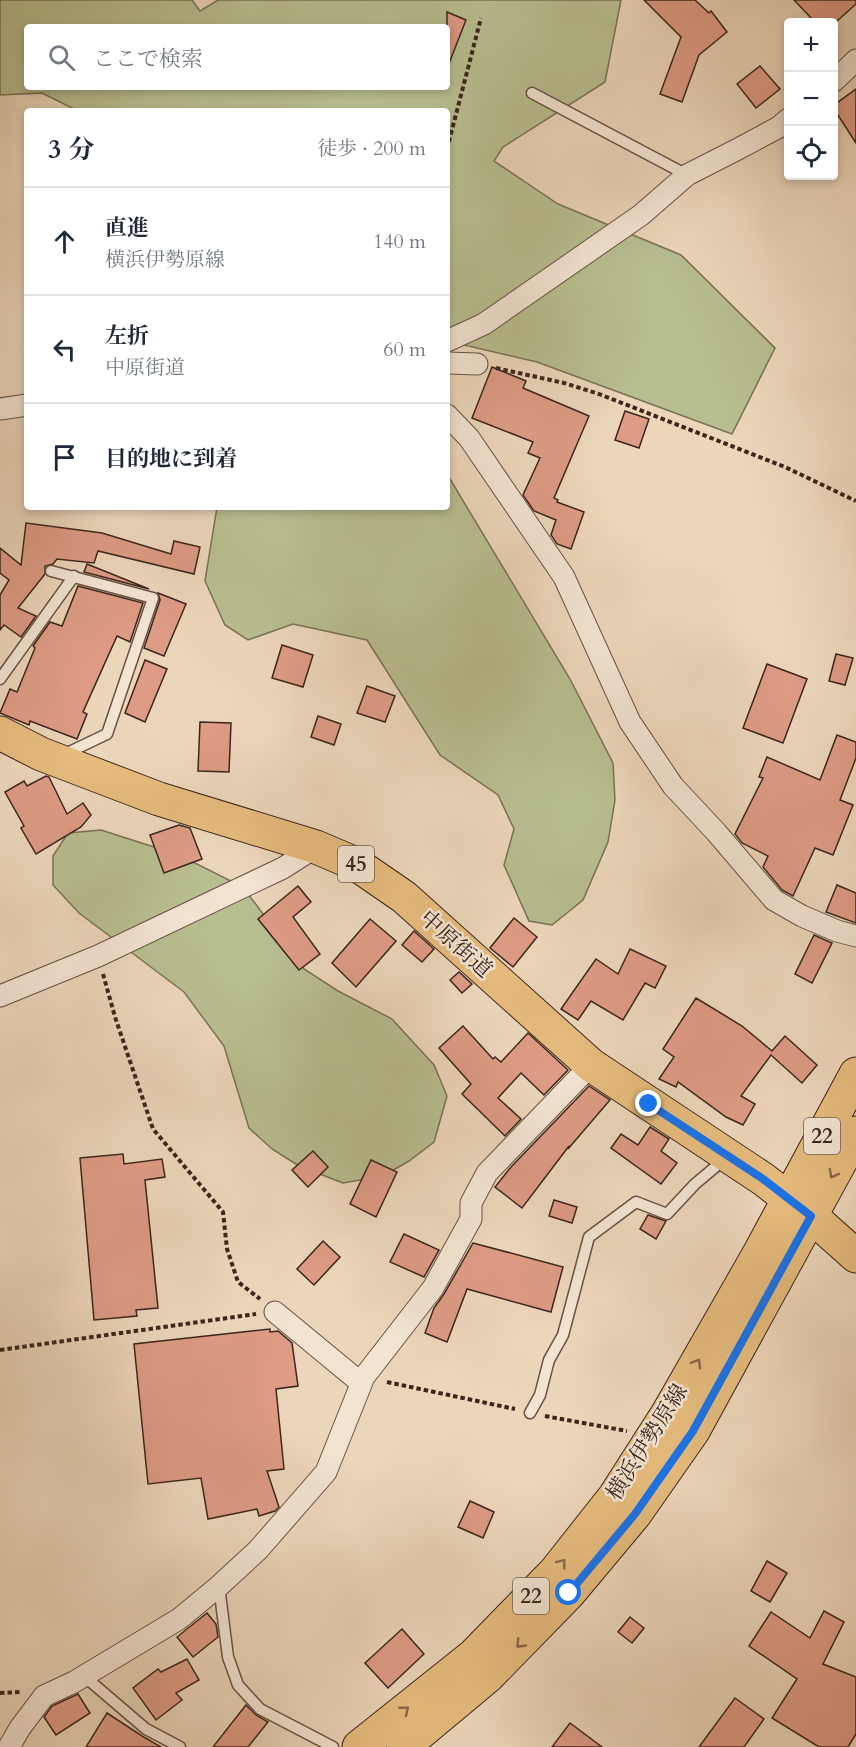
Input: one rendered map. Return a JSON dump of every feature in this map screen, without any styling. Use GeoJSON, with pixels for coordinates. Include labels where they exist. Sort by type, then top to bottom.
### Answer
{"type":"FeatureCollection","features":[{"type":"Feature","properties":{"kind":"main road","name":"中原街道"},"geometry":{"type":"LineString","coordinates":[[0,733],[55,759],[159,799],[316,847],[356,864],[404,897],[591,1065],[800,1207],[856,1256]]}},
{"type":"Feature","properties":{"kind":"main road","name":"横浜伊勢原線"},"geometry":{"type":"LineString","coordinates":[[403,1747],[488,1676],[569,1593],[635,1514],[693,1431],[800,1207],[856,1074]]}},
{"type":"Feature","properties":{"kind":"main road","name":"横浜伊勢原線"},"geometry":{"type":"LineString","coordinates":[[359,1747],[472,1656],[555,1572],[615,1496],[654,1436],[759,1254],[800,1207],[856,1133]]}},
{"type":"Feature","properties":{"kind":"street"},"geometry":{"type":"LineString","coordinates":[[838,77],[856,60]]}},
{"type":"Feature","properties":{"kind":"street"},"geometry":{"type":"LineString","coordinates":[[450,339],[484,324],[641,215],[687,175],[784,123]]}},
{"type":"Feature","properties":{"kind":"street"},"geometry":{"type":"LineString","coordinates":[[450,363],[477,364]]}},
{"type":"Feature","properties":{"kind":"street"},"geometry":{"type":"LineString","coordinates":[[0,409],[24,405]]}},
{"type":"Feature","properties":{"kind":"street"},"geometry":{"type":"LineString","coordinates":[[450,418],[469,438],[564,578],[630,722],[673,786],[774,900],[802,916],[837,931],[856,936]]}},
{"type":"Feature","properties":{"kind":"street"},"geometry":{"type":"LineString","coordinates":[[0,996],[98,956],[283,868],[316,847]]}},
{"type":"Feature","properties":{"kind":"street"},"geometry":{"type":"LineString","coordinates":[[9,1747],[44,1696],[84,1676],[179,1619],[219,1586],[258,1550],[326,1472],[363,1380],[432,1288],[471,1219],[471,1203],[487,1173],[591,1065]]}},
{"type":"Feature","properties":{"kind":"street"},"geometry":{"type":"LineString","coordinates":[[275,1311],[363,1380]]}},
{"type":"Feature","properties":{"kind":"lane"},"geometry":{"type":"LineString","coordinates":[[532,93],[687,175]]}},
{"type":"Feature","properties":{"kind":"lane"},"geometry":{"type":"LineString","coordinates":[[51,571],[153,598],[107,734],[55,759]]}},
{"type":"Feature","properties":{"kind":"lane"},"geometry":{"type":"LineString","coordinates":[[0,680],[74,576]]}},
{"type":"Feature","properties":{"kind":"lane"},"geometry":{"type":"LineString","coordinates":[[530,1413],[540,1395],[549,1360],[563,1335],[589,1237],[636,1202],[667,1214],[695,1184],[728,1156]]}},
{"type":"Feature","properties":{"kind":"lane"},"geometry":{"type":"LineString","coordinates":[[219,1586],[228,1657],[238,1685],[260,1709],[333,1747]]}},
{"type":"Feature","properties":{"kind":"lane"},"geometry":{"type":"LineString","coordinates":[[84,1676],[146,1728],[180,1747]]}},
{"type":"Feature","properties":{"kind":"path"},"geometry":{"type":"LineString","coordinates":[[450,136],[480,18]]}},
{"type":"Feature","properties":{"kind":"path"},"geometry":{"type":"LineString","coordinates":[[477,364],[564,383],[599,394],[785,467],[856,501]]}},
{"type":"Feature","properties":{"kind":"path"},"geometry":{"type":"LineString","coordinates":[[98,956],[115,1017],[153,1129],[223,1212],[227,1249],[238,1281],[275,1311]]}},
{"type":"Feature","properties":{"kind":"path"},"geometry":{"type":"LineString","coordinates":[[0,1350],[275,1311]]}},
{"type":"Feature","properties":{"kind":"path"},"geometry":{"type":"LineString","coordinates":[[363,1380],[654,1436]]}},
{"type":"Feature","properties":{"kind":"green space"},"geometry":{"type":"Polygon","coordinates":[[[0,0],[192,0],[200,11],[218,0],[621,0],[605,82],[503,147],[494,161],[558,204],[681,255],[775,348],[732,434],[537,362],[450,342],[450,108],[72,108],[42,93],[0,95],[0,0]]]}},
{"type":"Feature","properties":{"kind":"green space"},"geometry":{"type":"Polygon","coordinates":[[[450,479],[570,679],[613,763],[615,800],[608,842],[583,900],[552,925],[529,921],[504,865],[514,829],[498,795],[440,755],[367,640],[293,624],[248,640],[225,625],[205,581],[217,510],[450,510],[450,479]]]}},
{"type":"Feature","properties":{"kind":"green space"},"geometry":{"type":"Polygon","coordinates":[[[101,830],[179,855],[243,887],[304,969],[338,991],[392,1019],[434,1065],[447,1096],[434,1142],[409,1161],[383,1176],[343,1183],[299,1166],[272,1149],[249,1128],[224,1046],[184,992],[79,913],[53,885],[53,856],[68,833],[101,830]]]}},
{"type":"Feature","properties":{"kind":"building"},"geometry":{"type":"Polygon","coordinates":[[[644,0],[695,0],[709,13],[711,11],[727,32],[699,55],[682,102],[660,94],[681,37],[644,0]]]}},
{"type":"Feature","properties":{"kind":"building"},"geometry":{"type":"Polygon","coordinates":[[[794,0],[856,0],[856,4],[838,20],[838,18],[811,18],[794,0]]]}},
{"type":"Feature","properties":{"kind":"building"},"geometry":{"type":"Polygon","coordinates":[[[447,12],[466,20],[450,61],[450,24],[447,24],[447,12]]]}},
{"type":"Feature","properties":{"kind":"building"},"geometry":{"type":"Polygon","coordinates":[[[760,66],[780,89],[756,108],[737,84],[760,66]]]}},
{"type":"Feature","properties":{"kind":"building"},"geometry":{"type":"Polygon","coordinates":[[[856,89],[856,143],[838,115],[838,102],[856,89]]]}},
{"type":"Feature","properties":{"kind":"building"},"geometry":{"type":"Polygon","coordinates":[[[492,367],[526,381],[523,388],[589,416],[554,498],[558,500],[557,502],[584,512],[571,549],[557,544],[551,535],[556,520],[534,511],[523,495],[540,458],[528,453],[533,442],[472,418],[492,367]]]}},
{"type":"Feature","properties":{"kind":"building"},"geometry":{"type":"Polygon","coordinates":[[[625,411],[649,419],[639,448],[615,440],[625,411]]]}},
{"type":"Feature","properties":{"kind":"building"},"geometry":{"type":"Polygon","coordinates":[[[26,523],[102,533],[171,554],[174,541],[200,547],[194,574],[98,551],[94,563],[57,559],[53,564],[45,566],[45,574],[18,608],[36,616],[21,637],[4,625],[0,630],[0,595],[9,580],[0,573],[0,548],[21,565],[26,523]]]}},
{"type":"Feature","properties":{"kind":"building"},"geometry":{"type":"Polygon","coordinates":[[[87,564],[149,589],[84,572],[87,564]]]}},
{"type":"Feature","properties":{"kind":"building"},"geometry":{"type":"Polygon","coordinates":[[[78,586],[143,603],[130,642],[117,636],[83,712],[87,714],[77,739],[30,721],[29,725],[0,713],[10,689],[17,692],[35,648],[33,646],[50,622],[62,626],[78,586]]]}},
{"type":"Feature","properties":{"kind":"building"},"geometry":{"type":"Polygon","coordinates":[[[158,593],[186,604],[164,656],[144,648],[160,600],[158,593]]]}},
{"type":"Feature","properties":{"kind":"building"},"geometry":{"type":"Polygon","coordinates":[[[282,645],[313,655],[303,687],[272,678],[282,645]]]}},
{"type":"Feature","properties":{"kind":"building"},"geometry":{"type":"Polygon","coordinates":[[[836,654],[853,658],[845,685],[829,681],[836,654]]]}},
{"type":"Feature","properties":{"kind":"building"},"geometry":{"type":"Polygon","coordinates":[[[145,660],[167,669],[145,722],[125,713],[145,660]]]}},
{"type":"Feature","properties":{"kind":"building"},"geometry":{"type":"Polygon","coordinates":[[[767,664],[807,679],[783,743],[743,728],[767,664]]]}},
{"type":"Feature","properties":{"kind":"building"},"geometry":{"type":"Polygon","coordinates":[[[367,686],[395,696],[385,722],[357,713],[367,686]]]}},
{"type":"Feature","properties":{"kind":"building"},"geometry":{"type":"Polygon","coordinates":[[[318,716],[341,724],[334,745],[311,737],[318,716]]]}},
{"type":"Feature","properties":{"kind":"building"},"geometry":{"type":"Polygon","coordinates":[[[200,722],[231,723],[229,772],[198,771],[200,722]]]}},
{"type":"Feature","properties":{"kind":"building"},"geometry":{"type":"Polygon","coordinates":[[[837,735],[856,742],[856,758],[840,800],[853,805],[833,855],[815,848],[793,896],[782,890],[763,867],[768,856],[742,843],[735,834],[763,778],[759,777],[767,757],[820,780],[837,735]]]}},
{"type":"Feature","properties":{"kind":"building"},"geometry":{"type":"Polygon","coordinates":[[[46,776],[49,777],[67,814],[83,803],[91,815],[81,827],[36,854],[5,792],[24,781],[27,786],[46,776]]]}},
{"type":"Feature","properties":{"kind":"building"},"geometry":{"type":"Polygon","coordinates":[[[179,825],[190,828],[202,859],[164,873],[150,835],[179,825]]]}},
{"type":"Feature","properties":{"kind":"building"},"geometry":{"type":"Polygon","coordinates":[[[837,885],[856,893],[856,923],[826,912],[837,885]]]}},
{"type":"Feature","properties":{"kind":"building"},"geometry":{"type":"Polygon","coordinates":[[[298,886],[311,902],[293,917],[320,954],[299,970],[258,919],[298,886]]]}},
{"type":"Feature","properties":{"kind":"building"},"geometry":{"type":"Polygon","coordinates":[[[514,918],[537,937],[513,967],[490,948],[514,918]]]}},
{"type":"Feature","properties":{"kind":"building"},"geometry":{"type":"Polygon","coordinates":[[[370,919],[396,941],[356,987],[332,963],[370,919]]]}},
{"type":"Feature","properties":{"kind":"building"},"geometry":{"type":"Polygon","coordinates":[[[414,931],[434,949],[422,962],[402,945],[414,931]]]}},
{"type":"Feature","properties":{"kind":"building"},"geometry":{"type":"Polygon","coordinates":[[[814,935],[832,943],[812,983],[795,974],[814,935]]]}},
{"type":"Feature","properties":{"kind":"building"},"geometry":{"type":"Polygon","coordinates":[[[630,949],[666,966],[655,988],[645,983],[623,1020],[591,1001],[578,1020],[561,1009],[596,959],[618,974],[630,949]]]}},
{"type":"Feature","properties":{"kind":"building"},"geometry":{"type":"Polygon","coordinates":[[[459,972],[472,984],[462,993],[450,980],[459,972]]]}},
{"type":"Feature","properties":{"kind":"building"},"geometry":{"type":"Polygon","coordinates":[[[696,998],[742,1026],[772,1051],[785,1036],[817,1065],[802,1083],[771,1055],[741,1096],[755,1104],[743,1125],[726,1117],[678,1082],[676,1087],[659,1079],[674,1057],[663,1049],[696,998]]]}},
{"type":"Feature","properties":{"kind":"building"},"geometry":{"type":"Polygon","coordinates":[[[463,1026],[493,1059],[495,1057],[501,1062],[528,1033],[568,1070],[544,1095],[521,1073],[498,1098],[521,1119],[505,1136],[462,1094],[471,1084],[439,1048],[463,1026]]]}},
{"type":"Feature","properties":{"kind":"building"},"geometry":{"type":"Polygon","coordinates":[[[589,1086],[610,1100],[568,1149],[569,1146],[522,1208],[495,1187],[511,1167],[589,1086]]]}},
{"type":"Feature","properties":{"kind":"building"},"geometry":{"type":"Polygon","coordinates":[[[650,1127],[669,1139],[661,1151],[677,1163],[661,1184],[611,1148],[621,1134],[638,1145],[650,1127]]]}},
{"type":"Feature","properties":{"kind":"building"},"geometry":{"type":"Polygon","coordinates":[[[313,1151],[328,1167],[308,1187],[292,1170],[313,1151]]]}},
{"type":"Feature","properties":{"kind":"building"},"geometry":{"type":"Polygon","coordinates":[[[123,1154],[124,1164],[162,1159],[165,1177],[145,1180],[158,1308],[136,1310],[137,1316],[94,1320],[80,1158],[123,1154]]]}},
{"type":"Feature","properties":{"kind":"building"},"geometry":{"type":"Polygon","coordinates":[[[371,1160],[397,1172],[376,1217],[350,1204],[371,1160]]]}},
{"type":"Feature","properties":{"kind":"building"},"geometry":{"type":"Polygon","coordinates":[[[554,1200],[577,1207],[572,1223],[549,1216],[554,1200]]]}},
{"type":"Feature","properties":{"kind":"building"},"geometry":{"type":"Polygon","coordinates":[[[648,1215],[666,1221],[656,1239],[640,1229],[648,1215]]]}},
{"type":"Feature","properties":{"kind":"building"},"geometry":{"type":"Polygon","coordinates":[[[404,1234],[439,1250],[424,1277],[390,1262],[404,1234]]]}},
{"type":"Feature","properties":{"kind":"building"},"geometry":{"type":"Polygon","coordinates":[[[323,1241],[340,1257],[314,1285],[297,1269],[323,1241]]]}},
{"type":"Feature","properties":{"kind":"building"},"geometry":{"type":"Polygon","coordinates":[[[473,1243],[563,1267],[551,1312],[467,1289],[447,1342],[425,1333],[434,1308],[473,1243]]]}},
{"type":"Feature","properties":{"kind":"building"},"geometry":{"type":"Polygon","coordinates":[[[270,1329],[270,1332],[278,1331],[292,1343],[298,1386],[276,1389],[284,1469],[267,1471],[279,1507],[275,1511],[259,1516],[257,1509],[208,1519],[201,1478],[148,1484],[134,1344],[270,1329]]]}},
{"type":"Feature","properties":{"kind":"building"},"geometry":{"type":"Polygon","coordinates":[[[470,1501],[494,1512],[483,1538],[458,1527],[470,1501]]]}},
{"type":"Feature","properties":{"kind":"building"},"geometry":{"type":"Polygon","coordinates":[[[767,1561],[787,1573],[770,1602],[751,1591],[767,1561]]]}},
{"type":"Feature","properties":{"kind":"building"},"geometry":{"type":"Polygon","coordinates":[[[824,1611],[844,1622],[823,1664],[856,1677],[856,1734],[848,1747],[819,1747],[772,1718],[797,1679],[749,1646],[771,1612],[810,1638],[824,1611]]]}},
{"type":"Feature","properties":{"kind":"building"},"geometry":{"type":"Polygon","coordinates":[[[207,1613],[216,1624],[218,1637],[193,1657],[177,1637],[207,1613]]]}},
{"type":"Feature","properties":{"kind":"building"},"geometry":{"type":"Polygon","coordinates":[[[630,1617],[644,1628],[632,1643],[618,1632],[630,1617]]]}},
{"type":"Feature","properties":{"kind":"building"},"geometry":{"type":"Polygon","coordinates":[[[402,1629],[424,1654],[388,1688],[365,1663],[402,1629]]]}},
{"type":"Feature","properties":{"kind":"building"},"geometry":{"type":"Polygon","coordinates":[[[187,1659],[199,1680],[176,1693],[182,1700],[156,1720],[133,1688],[158,1669],[161,1672],[187,1659]]]}},
{"type":"Feature","properties":{"kind":"building"},"geometry":{"type":"Polygon","coordinates":[[[78,1694],[90,1713],[56,1735],[44,1717],[52,1706],[78,1694]]]}},
{"type":"Feature","properties":{"kind":"building"},"geometry":{"type":"Polygon","coordinates":[[[735,1698],[764,1719],[744,1747],[699,1747],[735,1698]]]}},
{"type":"Feature","properties":{"kind":"building"},"geometry":{"type":"Polygon","coordinates":[[[246,1705],[268,1722],[248,1747],[213,1747],[246,1705]]]}},
{"type":"Feature","properties":{"kind":"building"},"geometry":{"type":"Polygon","coordinates":[[[107,1713],[142,1736],[161,1747],[86,1747],[107,1713]]]}},
{"type":"Feature","properties":{"kind":"building"},"geometry":{"type":"Polygon","coordinates":[[[570,1723],[602,1747],[552,1747],[570,1723]]]}},
{"type":"Feature","properties":{"kind":"route"},"geometry":{"type":"LineString","coordinates":[[569,1593],[635,1514],[693,1431],[811,1216],[742,1164],[649,1104]]}}]}
